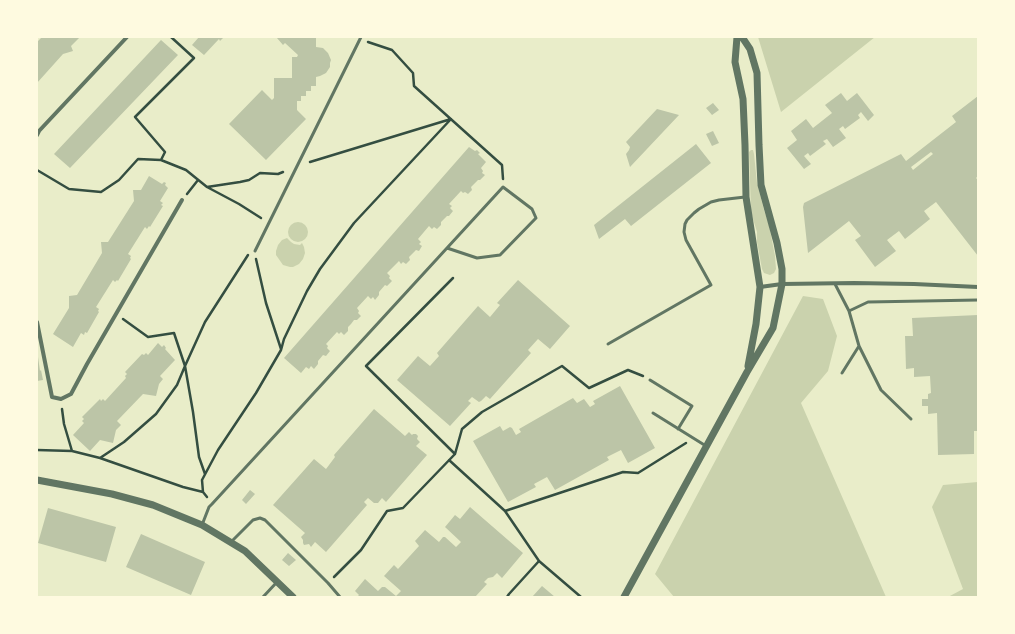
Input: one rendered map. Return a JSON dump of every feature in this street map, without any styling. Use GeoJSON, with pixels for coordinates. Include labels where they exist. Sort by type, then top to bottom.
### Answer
{"type":"FeatureCollection","features":[{"type":"Feature","properties":{"kind":"street"},"geometry":{"type":"LineString","coordinates":[[37,135],[39,131],[127,37]]}},
{"type":"Feature","properties":{"kind":"street"},"geometry":{"type":"LineString","coordinates":[[737,37],[735,62],[743,99],[746,197],[760,287],[756,324],[747,372]]}},
{"type":"Feature","properties":{"kind":"street"},"geometry":{"type":"LineString","coordinates":[[624,597],[747,372],[773,328],[782,284],[782,269],[778,243],[761,185],[757,73],[750,49],[742,37]]}},
{"type":"Feature","properties":{"kind":"street"},"geometry":{"type":"LineString","coordinates":[[37,322],[52,397],[61,400],[71,394],[182,200]]}},
{"type":"Feature","properties":{"kind":"street"},"geometry":{"type":"LineString","coordinates":[[760,287],[782,284],[914,284],[978,287]]}},
{"type":"Feature","properties":{"kind":"street"},"geometry":{"type":"LineString","coordinates":[[37,480],[112,494],[153,505],[189,519],[202,525],[245,551],[293,597]]}},
{"type":"Feature","properties":{"kind":"lane"},"geometry":{"type":"LineString","coordinates":[[255,250],[360,38]]}},
{"type":"Feature","properties":{"kind":"lane"},"geometry":{"type":"LineString","coordinates":[[202,525],[209,507],[503,187],[532,209],[536,218],[500,255],[477,258],[447,248]]}},
{"type":"Feature","properties":{"kind":"lane"},"geometry":{"type":"LineString","coordinates":[[608,344],[711,285],[686,240],[684,232],[685,224],[690,216],[711,202],[746,197]]}},
{"type":"Feature","properties":{"kind":"lane"},"geometry":{"type":"LineString","coordinates":[[835,284],[849,311],[860,346],[881,390],[911,419]]}},
{"type":"Feature","properties":{"kind":"lane"},"geometry":{"type":"LineString","coordinates":[[849,311],[868,302],[978,300]]}},
{"type":"Feature","properties":{"kind":"lane"},"geometry":{"type":"LineString","coordinates":[[842,373],[860,346]]}},
{"type":"Feature","properties":{"kind":"lane"},"geometry":{"type":"LineString","coordinates":[[650,380],[692,406],[678,429]]}},
{"type":"Feature","properties":{"kind":"lane"},"geometry":{"type":"LineString","coordinates":[[653,413],[706,447]]}},
{"type":"Feature","properties":{"kind":"lane"},"geometry":{"type":"LineString","coordinates":[[231,542],[252,520],[260,518],[265,520],[340,597]]}},
{"type":"Feature","properties":{"kind":"lane"},"geometry":{"type":"LineString","coordinates":[[263,597],[277,582]]}},
{"type":"Feature","properties":{"kind":"path"},"geometry":{"type":"LineString","coordinates":[[161,160],[165,152],[135,117],[194,58],[171,37]]}},
{"type":"Feature","properties":{"kind":"path"},"geometry":{"type":"LineString","coordinates":[[360,38],[392,50],[413,73],[414,86],[502,165],[503,187]]}},
{"type":"Feature","properties":{"kind":"path"},"geometry":{"type":"LineString","coordinates":[[207,187],[248,180],[260,173],[278,174],[296,166],[451,119]]}},
{"type":"Feature","properties":{"kind":"path"},"geometry":{"type":"LineString","coordinates":[[212,504],[203,492],[202,480],[218,450],[256,393],[281,350],[284,339],[320,269],[354,222],[451,119]]}},
{"type":"Feature","properties":{"kind":"path"},"geometry":{"type":"LineString","coordinates":[[37,170],[69,189],[101,192],[119,180],[138,159],[161,160],[186,170],[207,187],[239,204],[268,223]]}},
{"type":"Feature","properties":{"kind":"path"},"geometry":{"type":"LineString","coordinates":[[182,200],[198,180]]}},
{"type":"Feature","properties":{"kind":"path"},"geometry":{"type":"LineString","coordinates":[[100,458],[124,442],[156,414],[177,385],[205,322],[249,254],[255,250],[257,267],[266,303],[281,350]]}},
{"type":"Feature","properties":{"kind":"path"},"geometry":{"type":"LineString","coordinates":[[453,278],[366,366],[455,454]]}},
{"type":"Feature","properties":{"kind":"path"},"geometry":{"type":"LineString","coordinates":[[116,314],[148,337],[174,333],[185,366],[194,412],[199,457],[205,475]]}},
{"type":"Feature","properties":{"kind":"path"},"geometry":{"type":"LineString","coordinates":[[328,583],[361,550],[387,511],[403,508],[455,454],[462,430],[482,412],[562,366],[589,388],[628,370],[650,380]]}},
{"type":"Feature","properties":{"kind":"path"},"geometry":{"type":"LineString","coordinates":[[61,400],[64,424],[72,451]]}},
{"type":"Feature","properties":{"kind":"path"},"geometry":{"type":"LineString","coordinates":[[505,511],[623,472],[638,473],[693,439]]}},
{"type":"Feature","properties":{"kind":"path"},"geometry":{"type":"LineString","coordinates":[[37,450],[72,451],[100,458],[183,487],[203,492]]}},
{"type":"Feature","properties":{"kind":"path"},"geometry":{"type":"LineString","coordinates":[[449,460],[505,511],[539,561],[581,597]]}},
{"type":"Feature","properties":{"kind":"path"},"geometry":{"type":"LineString","coordinates":[[507,597],[539,561]]}},
{"type":"Feature","properties":{"kind":"green space"},"geometry":{"type":"Polygon","coordinates":[[[758,37],[875,37],[781,112],[758,37]]]}},
{"type":"Feature","properties":{"kind":"green space"},"geometry":{"type":"Polygon","coordinates":[[[753,150],[754,154],[757,183],[769,225],[775,256],[776,269],[774,273],[770,275],[764,273],[762,269],[757,242],[757,232],[751,211],[749,152],[753,150]]]}},
{"type":"Feature","properties":{"kind":"green space"},"geometry":{"type":"Polygon","coordinates":[[[298,222],[305,225],[308,232],[305,239],[298,242],[291,239],[288,232],[291,225],[298,222]]]}},
{"type":"Feature","properties":{"kind":"green space"},"geometry":{"type":"Polygon","coordinates":[[[287,238],[294,244],[300,245],[302,243],[304,247],[305,253],[303,259],[299,264],[293,267],[283,265],[276,255],[278,245],[282,240],[287,238]]]}},
{"type":"Feature","properties":{"kind":"green space"},"geometry":{"type":"Polygon","coordinates":[[[803,296],[823,299],[837,336],[828,371],[801,403],[886,597],[674,597],[655,574],[803,296]]]}},
{"type":"Feature","properties":{"kind":"green space"},"geometry":{"type":"Polygon","coordinates":[[[978,482],[978,597],[948,597],[963,589],[932,507],[943,485],[978,482]]]}},
{"type":"Feature","properties":{"kind":"building"},"geometry":{"type":"Polygon","coordinates":[[[42,37],[80,37],[71,46],[73,51],[63,54],[37,83],[37,42],[42,37]]]}},
{"type":"Feature","properties":{"kind":"building"},"geometry":{"type":"Polygon","coordinates":[[[199,37],[224,37],[220,41],[219,39],[204,55],[192,45],[199,37]]]}},
{"type":"Feature","properties":{"kind":"building"},"geometry":{"type":"Polygon","coordinates":[[[316,37],[316,47],[323,48],[328,53],[331,60],[330,67],[326,73],[316,77],[316,86],[311,86],[311,91],[306,91],[306,96],[301,96],[301,101],[297,101],[297,110],[306,119],[266,160],[229,124],[262,90],[272,100],[274,98],[274,78],[292,78],[292,57],[297,57],[298,55],[285,43],[283,45],[277,38],[316,37]]]}},
{"type":"Feature","properties":{"kind":"building"},"geometry":{"type":"Polygon","coordinates":[[[161,40],[178,55],[70,168],[54,154],[161,40]]]}},
{"type":"Feature","properties":{"kind":"building"},"geometry":{"type":"Polygon","coordinates":[[[841,93],[847,101],[857,93],[874,115],[868,121],[861,112],[858,115],[860,118],[845,129],[843,126],[839,129],[846,138],[833,147],[827,139],[823,141],[826,144],[810,156],[808,153],[804,156],[811,164],[804,169],[787,148],[797,140],[791,131],[806,119],[813,128],[832,113],[825,105],[841,93]]]}},
{"type":"Feature","properties":{"kind":"building"},"geometry":{"type":"Polygon","coordinates":[[[978,96],[978,176],[976,178],[978,180],[978,256],[936,202],[924,211],[930,219],[905,239],[899,231],[887,240],[896,251],[875,267],[855,240],[861,236],[849,221],[808,253],[803,207],[804,203],[901,154],[906,161],[956,122],[952,116],[978,96]],[[931,152],[911,167],[913,170],[933,154],[931,152]]]}},
{"type":"Feature","properties":{"kind":"building"},"geometry":{"type":"Polygon","coordinates":[[[713,103],[719,110],[712,115],[706,108],[713,103]]]}},
{"type":"Feature","properties":{"kind":"building"},"geometry":{"type":"Polygon","coordinates":[[[657,109],[679,115],[630,167],[626,154],[630,147],[626,142],[657,109]]]}},
{"type":"Feature","properties":{"kind":"building"},"geometry":{"type":"Polygon","coordinates":[[[713,131],[719,143],[712,146],[706,134],[713,131]]]}},
{"type":"Feature","properties":{"kind":"building"},"geometry":{"type":"Polygon","coordinates":[[[696,144],[711,163],[631,226],[625,219],[599,239],[594,225],[696,144]]]}},
{"type":"Feature","properties":{"kind":"building"},"geometry":{"type":"Polygon","coordinates":[[[469,147],[475,151],[477,150],[480,153],[478,154],[486,162],[481,168],[483,171],[482,173],[485,175],[471,187],[472,190],[468,194],[461,191],[449,204],[452,206],[450,208],[453,211],[441,222],[441,225],[437,229],[434,227],[432,229],[429,226],[418,239],[421,242],[419,244],[422,246],[419,251],[416,250],[409,257],[410,260],[406,264],[403,262],[401,264],[399,261],[387,273],[392,281],[387,286],[385,285],[375,300],[373,297],[371,299],[368,296],[357,308],[359,311],[358,313],[361,316],[357,320],[354,320],[344,335],[341,332],[339,334],[337,332],[326,344],[330,351],[326,356],[323,355],[314,369],[311,366],[309,369],[306,367],[301,373],[284,358],[469,147]]]}},
{"type":"Feature","properties":{"kind":"building"},"geometry":{"type":"Polygon","coordinates":[[[149,176],[162,184],[164,182],[166,183],[165,185],[168,188],[160,201],[163,203],[161,205],[163,206],[150,227],[149,226],[147,229],[145,227],[128,254],[131,256],[131,259],[118,281],[117,280],[115,282],[113,280],[96,307],[99,309],[99,312],[87,333],[85,332],[84,335],[81,333],[73,347],[53,334],[69,308],[69,296],[77,295],[102,253],[101,242],[108,242],[134,201],[133,190],[141,190],[149,176]]]}},
{"type":"Feature","properties":{"kind":"building"},"geometry":{"type":"Polygon","coordinates":[[[518,280],[570,326],[550,349],[538,339],[528,350],[531,353],[490,399],[486,396],[479,402],[472,397],[468,401],[471,403],[450,426],[397,380],[418,356],[430,366],[439,356],[437,353],[478,306],[490,317],[500,305],[497,303],[518,280]]]}},
{"type":"Feature","properties":{"kind":"building"},"geometry":{"type":"Polygon","coordinates":[[[978,315],[978,431],[974,431],[974,454],[938,455],[937,413],[928,414],[928,406],[922,406],[922,399],[928,399],[928,394],[931,393],[930,376],[914,377],[914,368],[906,369],[905,336],[913,336],[912,318],[978,315]]]}},
{"type":"Feature","properties":{"kind":"building"},"geometry":{"type":"Polygon","coordinates":[[[158,343],[162,347],[164,345],[166,348],[165,349],[175,360],[160,376],[163,379],[159,384],[156,396],[143,394],[117,421],[121,425],[116,430],[113,443],[100,440],[90,451],[73,435],[84,423],[82,421],[84,419],[82,417],[100,399],[101,401],[103,399],[105,401],[126,378],[125,376],[127,374],[125,372],[142,354],[144,355],[146,353],[148,355],[158,343]]]}},
{"type":"Feature","properties":{"kind":"building"},"geometry":{"type":"Polygon","coordinates":[[[37,357],[43,380],[37,381],[37,357]]]}},
{"type":"Feature","properties":{"kind":"building"},"geometry":{"type":"Polygon","coordinates":[[[620,386],[655,448],[628,463],[621,450],[607,457],[609,460],[555,490],[547,477],[534,484],[536,487],[508,502],[473,441],[500,426],[503,431],[510,427],[512,428],[516,435],[521,432],[519,429],[573,398],[577,403],[584,399],[590,407],[595,404],[593,401],[620,386]]]}},
{"type":"Feature","properties":{"kind":"building"},"geometry":{"type":"Polygon","coordinates":[[[374,409],[405,436],[409,432],[412,435],[416,434],[418,436],[417,439],[420,442],[416,446],[427,455],[386,502],[382,498],[378,503],[374,503],[368,498],[364,502],[367,505],[326,552],[315,542],[311,547],[309,544],[304,545],[301,537],[305,533],[273,505],[314,459],[326,469],[335,457],[334,455],[374,409]]]}},
{"type":"Feature","properties":{"kind":"building"},"geometry":{"type":"Polygon","coordinates":[[[250,490],[255,494],[246,504],[242,500],[250,490]]]}},
{"type":"Feature","properties":{"kind":"building"},"geometry":{"type":"Polygon","coordinates":[[[470,507],[523,553],[502,578],[497,573],[493,577],[488,578],[484,582],[487,584],[475,597],[357,597],[359,595],[355,591],[365,579],[378,591],[382,587],[385,587],[396,596],[401,591],[384,576],[394,565],[398,569],[419,546],[415,541],[425,530],[439,542],[443,537],[445,537],[456,547],[461,542],[445,527],[455,515],[460,519],[470,507]]]}},
{"type":"Feature","properties":{"kind":"building"},"geometry":{"type":"Polygon","coordinates":[[[48,508],[116,527],[106,562],[38,543],[48,508]]]}},
{"type":"Feature","properties":{"kind":"building"},"geometry":{"type":"Polygon","coordinates":[[[141,534],[205,562],[191,595],[126,567],[141,534]]]}},
{"type":"Feature","properties":{"kind":"building"},"geometry":{"type":"Polygon","coordinates":[[[288,553],[296,560],[289,566],[282,560],[288,553]]]}},
{"type":"Feature","properties":{"kind":"building"},"geometry":{"type":"Polygon","coordinates":[[[542,586],[555,597],[532,597],[542,586]]]}}]}
